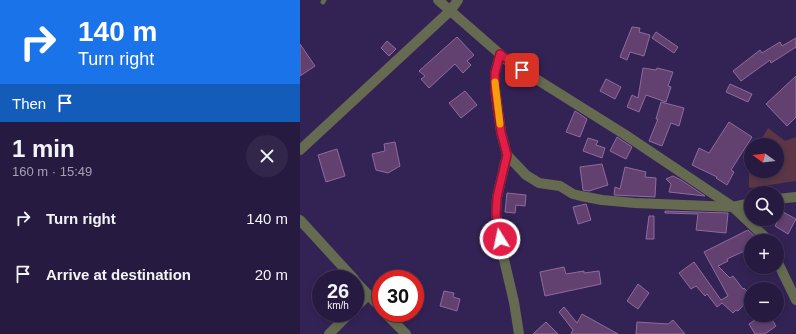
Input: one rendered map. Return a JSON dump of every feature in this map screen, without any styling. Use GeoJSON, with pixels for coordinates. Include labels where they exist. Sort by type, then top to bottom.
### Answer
{"type":"FeatureCollection","features":[{"type":"Feature","properties":{"kind":"street"},"geometry":{"type":"LineString","coordinates":[[438,0],[509,62],[624,134],[733,207],[762,234]]}},
{"type":"Feature","properties":{"kind":"street"},"geometry":{"type":"LineString","coordinates":[[300,150],[450,11],[458,0]]}},
{"type":"Feature","properties":{"kind":"street"},"geometry":{"type":"LineString","coordinates":[[500,54],[495,73],[495,89],[501,132],[507,155],[497,197],[496,214],[519,334]]}},
{"type":"Feature","properties":{"kind":"street"},"geometry":{"type":"LineString","coordinates":[[507,155],[526,175],[539,183],[560,186],[573,194],[581,196],[602,200],[635,203],[733,207],[744,205]]}},
{"type":"Feature","properties":{"kind":"street"},"geometry":{"type":"LineString","coordinates":[[784,198],[796,197]]}},
{"type":"Feature","properties":{"kind":"street"},"geometry":{"type":"LineString","coordinates":[[300,220],[345,270]]}},
{"type":"Feature","properties":{"kind":"street"},"geometry":{"type":"LineString","coordinates":[[783,274],[796,300]]}},
{"type":"Feature","properties":{"kind":"street"},"geometry":{"type":"LineString","coordinates":[[364,291],[372,299]]}},
{"type":"Feature","properties":{"kind":"street"},"geometry":{"type":"LineString","coordinates":[[364,299],[368,295]]}},
{"type":"Feature","properties":{"kind":"street"},"geometry":{"type":"LineString","coordinates":[[329,334],[341,322]]}},
{"type":"Feature","properties":{"kind":"street"},"geometry":{"type":"LineString","coordinates":[[394,322],[406,334]]}},
{"type":"Feature","properties":{"kind":"shaded area"},"geometry":{"type":"Polygon","coordinates":[[[768,128],[781,138],[762,138],[768,128]]]}},
{"type":"Feature","properties":{"kind":"shaded area"},"geometry":{"type":"Polygon","coordinates":[[[796,137],[796,181],[762,186],[749,186],[749,178],[784,178],[784,140],[796,137]]]}},
{"type":"Feature","properties":{"kind":"building"},"geometry":{"type":"Polygon","coordinates":[[[632,27],[640,28],[639,32],[650,35],[644,56],[630,52],[627,60],[620,57],[632,27]]]}},
{"type":"Feature","properties":{"kind":"building"},"geometry":{"type":"Polygon","coordinates":[[[656,32],[678,47],[674,53],[652,38],[656,32]]]}},
{"type":"Feature","properties":{"kind":"building"},"geometry":{"type":"Polygon","coordinates":[[[457,37],[474,55],[467,61],[471,65],[463,73],[455,64],[429,88],[421,79],[425,76],[419,71],[457,37]]]}},
{"type":"Feature","properties":{"kind":"building"},"geometry":{"type":"Polygon","coordinates":[[[796,38],[796,47],[771,63],[770,60],[741,81],[733,71],[760,50],[762,53],[780,42],[782,46],[796,38]]]}},
{"type":"Feature","properties":{"kind":"building"},"geometry":{"type":"Polygon","coordinates":[[[387,41],[396,49],[389,56],[381,48],[387,41]]]}},
{"type":"Feature","properties":{"kind":"building"},"geometry":{"type":"Polygon","coordinates":[[[300,44],[315,66],[300,76],[300,44]]]}},
{"type":"Feature","properties":{"kind":"building"},"geometry":{"type":"Polygon","coordinates":[[[643,68],[656,70],[657,68],[673,72],[668,86],[671,87],[666,102],[646,95],[639,112],[627,107],[632,95],[638,98],[643,68]]]}},
{"type":"Feature","properties":{"kind":"building"},"geometry":{"type":"Polygon","coordinates":[[[796,76],[796,117],[787,126],[766,104],[796,76]]]}},
{"type":"Feature","properties":{"kind":"building"},"geometry":{"type":"Polygon","coordinates":[[[606,79],[621,87],[615,99],[600,91],[606,79]]]}},
{"type":"Feature","properties":{"kind":"building"},"geometry":{"type":"Polygon","coordinates":[[[730,84],[752,94],[748,102],[726,92],[730,84]]]}},
{"type":"Feature","properties":{"kind":"building"},"geometry":{"type":"Polygon","coordinates":[[[465,91],[477,105],[461,118],[449,103],[465,91]]]}},
{"type":"Feature","properties":{"kind":"building"},"geometry":{"type":"Polygon","coordinates":[[[661,102],[684,108],[679,126],[671,123],[662,146],[649,141],[658,119],[656,119],[661,102]]]}},
{"type":"Feature","properties":{"kind":"building"},"geometry":{"type":"Polygon","coordinates":[[[575,111],[587,119],[580,137],[566,132],[575,111]]]}},
{"type":"Feature","properties":{"kind":"building"},"geometry":{"type":"Polygon","coordinates":[[[729,122],[752,137],[744,138],[744,150],[731,170],[734,172],[727,185],[716,178],[717,177],[692,165],[699,148],[709,153],[729,122]]]}},
{"type":"Feature","properties":{"kind":"building"},"geometry":{"type":"Polygon","coordinates":[[[617,137],[632,147],[626,159],[610,151],[617,137]]]}},
{"type":"Feature","properties":{"kind":"building"},"geometry":{"type":"Polygon","coordinates":[[[588,138],[598,141],[596,145],[605,148],[602,158],[583,151],[588,138]]]}},
{"type":"Feature","properties":{"kind":"building"},"geometry":{"type":"Polygon","coordinates":[[[395,142],[400,166],[388,173],[376,170],[372,154],[385,151],[384,144],[395,142]]]}},
{"type":"Feature","properties":{"kind":"building"},"geometry":{"type":"Polygon","coordinates":[[[337,149],[345,176],[326,182],[318,155],[337,149]]]}},
{"type":"Feature","properties":{"kind":"building"},"geometry":{"type":"Polygon","coordinates":[[[602,164],[608,185],[589,191],[583,190],[580,167],[602,164]]]}},
{"type":"Feature","properties":{"kind":"building"},"geometry":{"type":"Polygon","coordinates":[[[625,167],[646,172],[645,177],[656,178],[655,197],[614,195],[615,187],[620,189],[625,167]]]}},
{"type":"Feature","properties":{"kind":"building"},"geometry":{"type":"Polygon","coordinates":[[[673,176],[705,196],[669,192],[671,184],[666,179],[673,176]]]}},
{"type":"Feature","properties":{"kind":"building"},"geometry":{"type":"Polygon","coordinates":[[[507,193],[526,195],[525,206],[516,205],[515,213],[505,212],[507,193]]]}},
{"type":"Feature","properties":{"kind":"building"},"geometry":{"type":"Polygon","coordinates":[[[586,204],[591,220],[578,224],[573,207],[586,204]]]}},
{"type":"Feature","properties":{"kind":"building"},"geometry":{"type":"Polygon","coordinates":[[[665,211],[728,213],[726,233],[696,230],[698,214],[665,213],[665,211]]]}},
{"type":"Feature","properties":{"kind":"building"},"geometry":{"type":"Polygon","coordinates":[[[784,213],[796,219],[788,234],[775,226],[784,226],[784,213]]]}},
{"type":"Feature","properties":{"kind":"building"},"geometry":{"type":"Polygon","coordinates":[[[649,216],[654,216],[654,239],[646,239],[649,216]]]}},
{"type":"Feature","properties":{"kind":"building"},"geometry":{"type":"Polygon","coordinates":[[[748,230],[752,234],[744,234],[744,251],[727,259],[728,261],[718,266],[730,278],[733,276],[743,289],[744,288],[744,305],[738,311],[736,310],[733,313],[722,303],[717,307],[707,294],[705,296],[696,286],[691,289],[679,273],[694,262],[721,300],[728,296],[704,252],[748,230]]]}},
{"type":"Feature","properties":{"kind":"building"},"geometry":{"type":"Polygon","coordinates":[[[564,267],[566,274],[584,271],[584,273],[599,271],[601,284],[545,296],[540,272],[564,267]]]}},
{"type":"Feature","properties":{"kind":"building"},"geometry":{"type":"Polygon","coordinates":[[[638,284],[649,293],[638,309],[627,301],[638,284]]]}},
{"type":"Feature","properties":{"kind":"building"},"geometry":{"type":"Polygon","coordinates":[[[444,291],[454,293],[453,297],[460,299],[457,311],[440,306],[444,291]]]}},
{"type":"Feature","properties":{"kind":"building"},"geometry":{"type":"Polygon","coordinates":[[[564,307],[577,323],[582,314],[618,334],[571,334],[573,330],[559,312],[564,307]]]}},
{"type":"Feature","properties":{"kind":"building"},"geometry":{"type":"Polygon","coordinates":[[[673,320],[685,334],[636,334],[637,322],[668,324],[673,320]]]}},
{"type":"Feature","properties":{"kind":"building"},"geometry":{"type":"Polygon","coordinates":[[[546,322],[558,334],[533,334],[546,322]]]}},
{"type":"Feature","properties":{"kind":"building"},"geometry":{"type":"Polygon","coordinates":[[[752,322],[773,322],[776,326],[765,334],[755,334],[749,324],[752,322]]]}},
{"type":"Feature","properties":{"kind":"slow traffic"},"geometry":{"type":"LineString","coordinates":[[495,82],[500,124]]}},
{"type":"Feature","properties":{"kind":"route"},"geometry":{"type":"LineString","coordinates":[[500,239],[496,214],[497,197],[503,166],[507,155],[501,132],[495,89],[495,73],[500,54],[522,70]]}}]}
